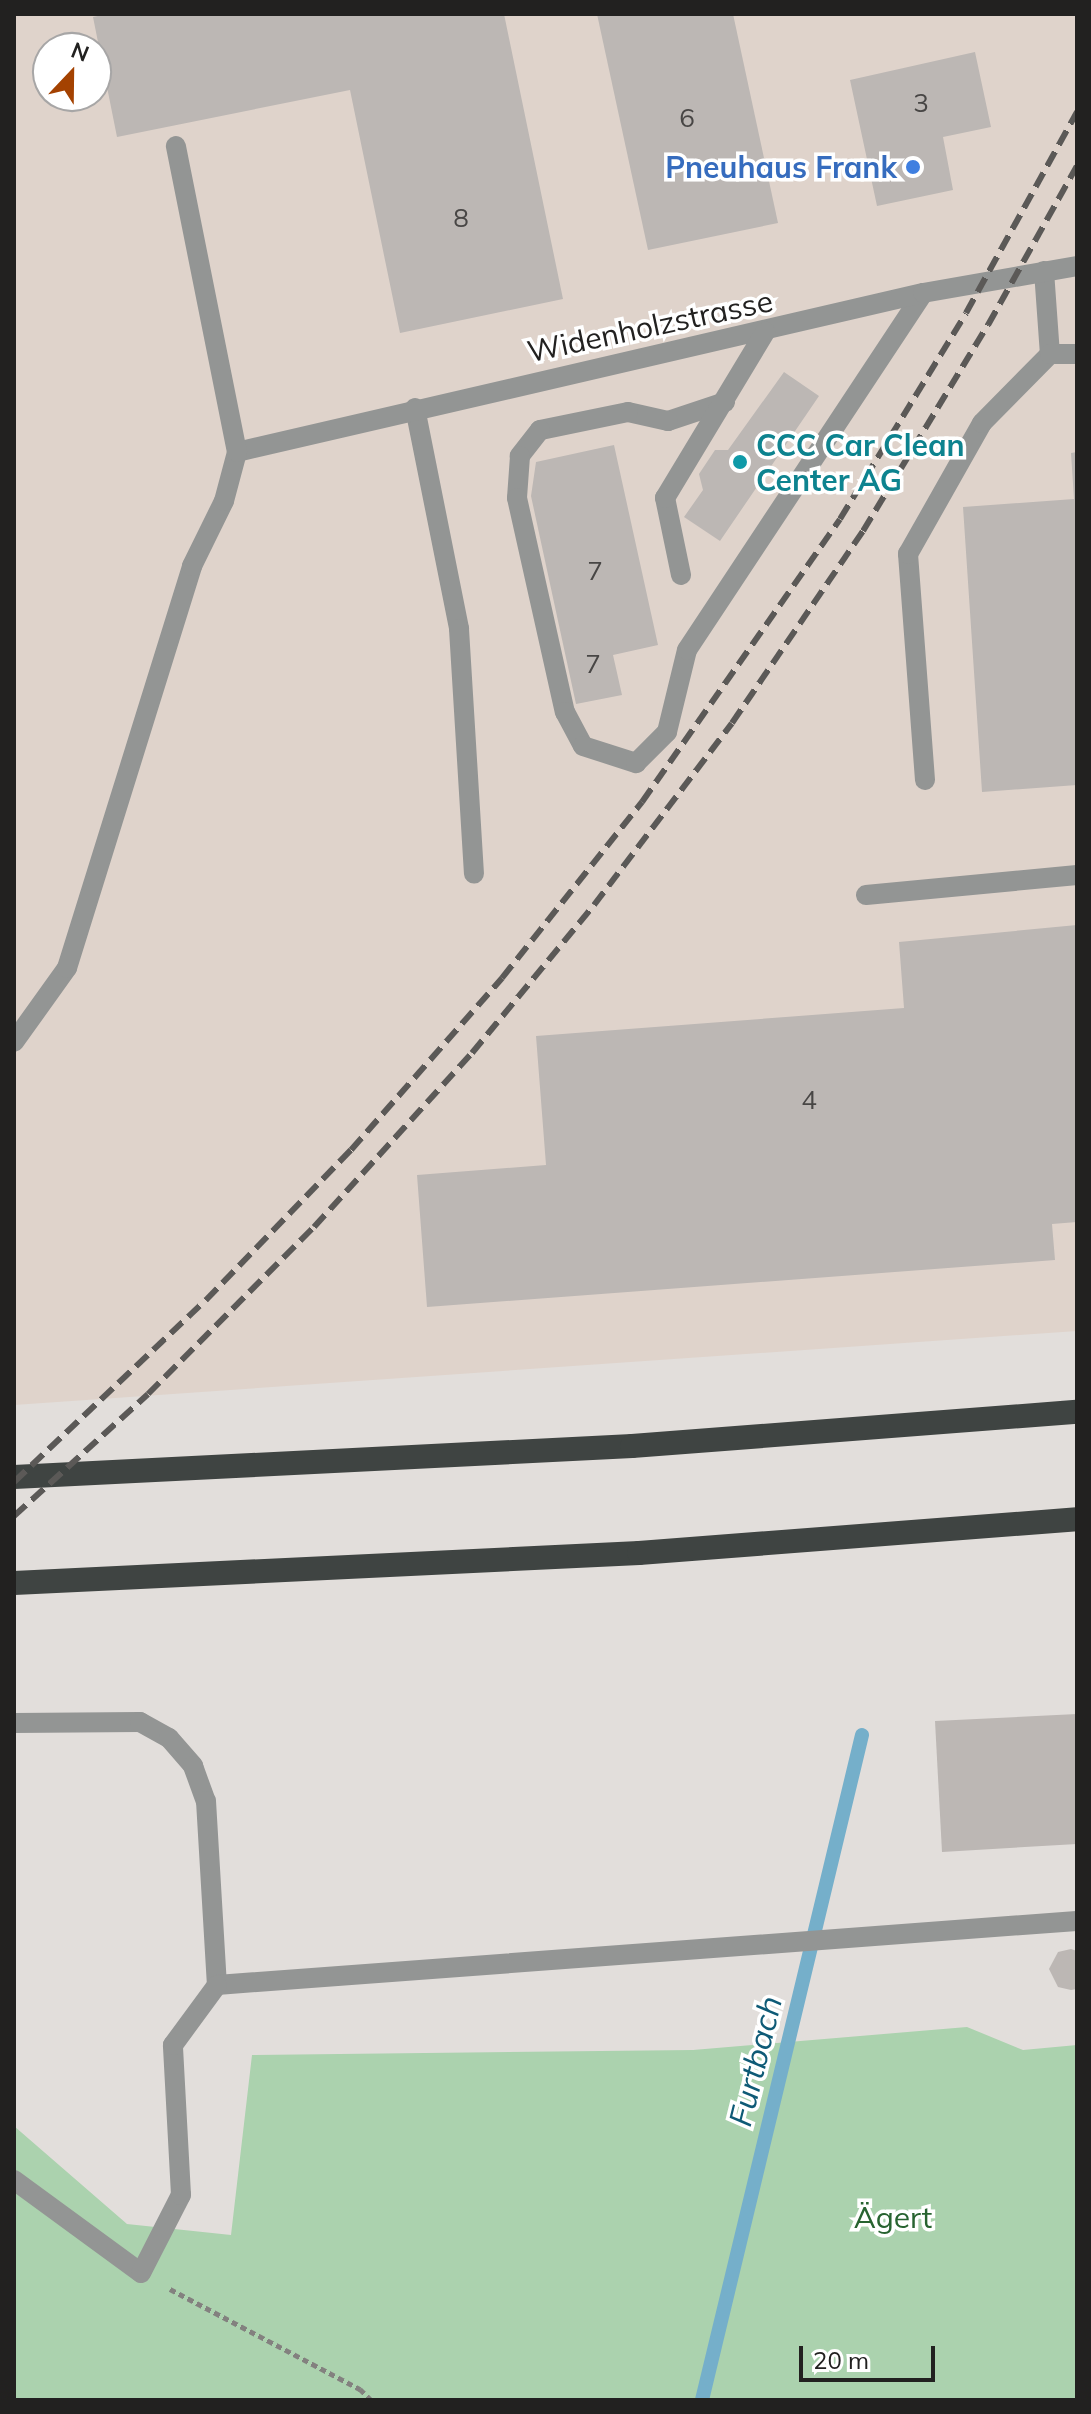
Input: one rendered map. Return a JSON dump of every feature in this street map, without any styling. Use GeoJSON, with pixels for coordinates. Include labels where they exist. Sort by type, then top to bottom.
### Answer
{"type":"FeatureCollection","features":[{"type":"Feature","properties":{"kind":"highway"},"geometry":{"type":"LineString","coordinates":[[14,1477],[632,1446],[1077,1412]]}},
{"type":"Feature","properties":{"kind":"highway"},"geometry":{"type":"LineString","coordinates":[[14,1583],[639,1553],[1077,1519]]}},
{"type":"Feature","properties":{"kind":"street"},"geometry":{"type":"LineString","coordinates":[[14,1042],[67,968],[192,566],[224,501],[237,452],[176,146]]}},
{"type":"Feature","properties":{"kind":"street","name":"Widenholzstrasse"},"geometry":{"type":"LineString","coordinates":[[237,452],[415,408],[765,332],[923,293],[1077,266]]}},
{"type":"Feature","properties":{"kind":"street"},"geometry":{"type":"LineString","coordinates":[[1044,271],[1050,354]]}},
{"type":"Feature","properties":{"kind":"street"},"geometry":{"type":"LineString","coordinates":[[725,402],[668,421],[628,412],[540,430],[520,456],[517,498],[565,712],[583,746],[636,763],[667,732],[687,650],[923,293]]}},
{"type":"Feature","properties":{"kind":"street"},"geometry":{"type":"LineString","coordinates":[[681,575],[665,498],[765,332]]}},
{"type":"Feature","properties":{"kind":"street"},"geometry":{"type":"LineString","coordinates":[[925,780],[908,554],[982,423],[1050,354],[1077,354]]}},
{"type":"Feature","properties":{"kind":"street"},"geometry":{"type":"LineString","coordinates":[[415,408],[459,629],[474,874]]}},
{"type":"Feature","properties":{"kind":"street"},"geometry":{"type":"LineString","coordinates":[[866,895],[1077,875]]}},
{"type":"Feature","properties":{"kind":"street"},"geometry":{"type":"LineString","coordinates":[[14,1723],[140,1722],[169,1738],[193,1766],[206,1801],[217,1985],[173,2045],[181,2195],[141,2273],[14,2180]]}},
{"type":"Feature","properties":{"kind":"street"},"geometry":{"type":"LineString","coordinates":[[217,1985],[1077,1921]]}},
{"type":"Feature","properties":{"kind":"path"},"geometry":{"type":"LineString","coordinates":[[141,2273],[371,2400]]}},
{"type":"Feature","properties":{"kind":"shaded area"},"geometry":{"type":"Polygon","coordinates":[[[14,14],[1077,14],[1077,1331],[14,1405],[14,14]]]}},
{"type":"Feature","properties":{"kind":"green space","name":"Ägert"},"geometry":{"type":"Polygon","coordinates":[[[967,2027],[1023,2050],[1077,2045],[1077,2400],[14,2400],[14,2126],[127,2224],[231,2235],[252,2055],[693,2050],[967,2027]]]}},
{"type":"Feature","properties":{"kind":"building"},"geometry":{"type":"Polygon","coordinates":[[[107,14],[504,14],[563,299],[400,333],[350,90],[117,137],[112,112],[112,32],[96,32],[93,17],[107,14]]]}},
{"type":"Feature","properties":{"kind":"building"},"geometry":{"type":"Polygon","coordinates":[[[597,14],[733,14],[778,223],[648,250],[597,14]]]}},
{"type":"Feature","properties":{"kind":"building"},"geometry":{"type":"Polygon","coordinates":[[[975,52],[991,127],[943,137],[953,190],[877,206],[850,80],[975,52]]]}},
{"type":"Feature","properties":{"kind":"building","name":"CCC Car Clean Center AG"},"geometry":{"type":"Polygon","coordinates":[[[784,372],[819,396],[720,541],[684,517],[703,490],[699,474],[715,450],[728,450],[784,372]]]}},
{"type":"Feature","properties":{"kind":"building"},"geometry":{"type":"Polygon","coordinates":[[[614,445],[658,645],[613,655],[622,695],[576,704],[531,496],[536,462],[614,445]]]}},
{"type":"Feature","properties":{"kind":"building"},"geometry":{"type":"Polygon","coordinates":[[[1077,452],[1077,785],[982,792],[963,507],[1074,499],[1071,453],[1077,452]]]}},
{"type":"Feature","properties":{"kind":"building"},"geometry":{"type":"Polygon","coordinates":[[[1077,925],[1077,1222],[1052,1224],[1055,1260],[427,1307],[417,1175],[546,1165],[536,1036],[904,1008],[899,942],[1077,925]]]}},
{"type":"Feature","properties":{"kind":"building"},"geometry":{"type":"Polygon","coordinates":[[[1077,1714],[1077,1844],[942,1852],[935,1721],[1077,1714]]]}},
{"type":"Feature","properties":{"kind":"building"},"geometry":{"type":"Polygon","coordinates":[[[1077,1951],[1077,1989],[1071,1990],[1058,1987],[1049,1969],[1058,1952],[1077,1951]]]}},
{"type":"Feature","properties":{"kind":"waterway","name":"Furtbach"},"geometry":{"type":"LineString","coordinates":[[702,2400],[862,1735]]}},
{"type":"Feature","properties":{"kind":"railway"},"geometry":{"type":"LineString","coordinates":[[14,1482],[206,1300],[351,1150],[502,978],[642,802],[840,519],[966,313],[1077,112]]}},
{"type":"Feature","properties":{"kind":"railway"},"geometry":{"type":"LineString","coordinates":[[14,1516],[148,1394],[314,1227],[472,1053],[594,905],[732,723],[863,531],[988,325],[1077,166]]}},
{"type":"Feature","properties":{"kind":"place","name":"Pneuhaus Frank"},"geometry":{"type":"Point","coordinates":[913,167]}},
{"type":"Feature","properties":{"kind":"place","name":"CCC Car Clean Center AG"},"geometry":{"type":"Point","coordinates":[740,462]}}]}
